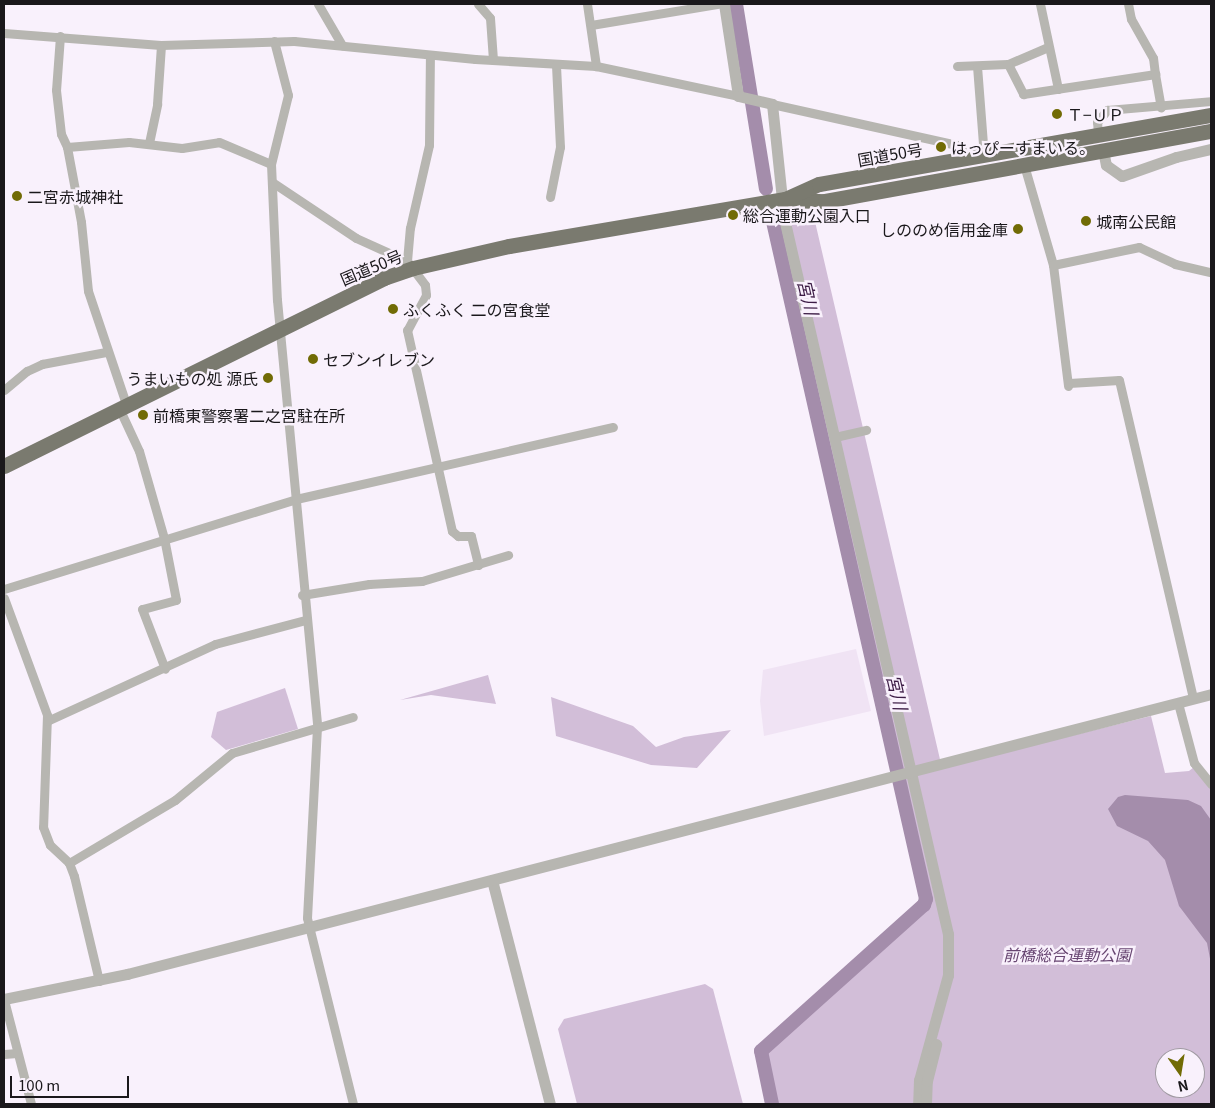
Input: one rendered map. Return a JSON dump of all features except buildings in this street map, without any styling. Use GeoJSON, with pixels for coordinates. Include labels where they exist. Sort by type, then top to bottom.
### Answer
{"type":"FeatureCollection","features":[{"type":"Feature","properties":{"kind":"highway","name":"国道50号"},"geometry":{"type":"LineString","coordinates":[[785,199],[819,184],[1211,115]]}},
{"type":"Feature","properties":{"kind":"highway","name":"国道50号"},"geometry":{"type":"LineString","coordinates":[[4,466],[410,264],[785,199],[825,201],[1211,131]]}},
{"type":"Feature","properties":{"kind":"street"},"geometry":{"type":"LineString","coordinates":[[318,4],[342,45]]}},
{"type":"Feature","properties":{"kind":"street"},"geometry":{"type":"LineString","coordinates":[[478,4],[490,18],[493,60]]}},
{"type":"Feature","properties":{"kind":"street"},"geometry":{"type":"LineString","coordinates":[[587,4],[596,66]]}},
{"type":"Feature","properties":{"kind":"street"},"geometry":{"type":"LineString","coordinates":[[591,25],[718,4]]}},
{"type":"Feature","properties":{"kind":"street"},"geometry":{"type":"LineString","coordinates":[[724,4],[742,97]]}},
{"type":"Feature","properties":{"kind":"street"},"geometry":{"type":"LineString","coordinates":[[1040,4],[1058,89]]}},
{"type":"Feature","properties":{"kind":"street"},"geometry":{"type":"LineString","coordinates":[[1128,4],[1131,19],[1153,58],[1161,107]]}},
{"type":"Feature","properties":{"kind":"street"},"geometry":{"type":"LineString","coordinates":[[4,33],[161,45],[274,41],[342,45],[493,60],[596,66],[961,146],[964,159]]}},
{"type":"Feature","properties":{"kind":"street"},"geometry":{"type":"LineString","coordinates":[[60,36],[56,90],[62,134],[67,146],[81,222],[88,291],[123,406],[139,451],[164,538],[176,600],[142,610],[165,669]]}},
{"type":"Feature","properties":{"kind":"street"},"geometry":{"type":"LineString","coordinates":[[274,41],[288,95],[271,164],[277,300],[282,329],[302,595],[317,727],[308,927],[353,1104]]}},
{"type":"Feature","properties":{"kind":"street"},"geometry":{"type":"LineString","coordinates":[[150,143],[157,104],[161,45]]}},
{"type":"Feature","properties":{"kind":"street"},"geometry":{"type":"LineString","coordinates":[[957,66],[1008,64],[1048,47]]}},
{"type":"Feature","properties":{"kind":"street"},"geometry":{"type":"LineString","coordinates":[[410,264],[410,228],[429,145],[430,54]]}},
{"type":"Feature","properties":{"kind":"street"},"geometry":{"type":"LineString","coordinates":[[550,197],[560,147],[556,64]]}},
{"type":"Feature","properties":{"kind":"street"},"geometry":{"type":"LineString","coordinates":[[1008,64],[1022,94],[1155,74]]}},
{"type":"Feature","properties":{"kind":"street"},"geometry":{"type":"LineString","coordinates":[[977,66],[983,144]]}},
{"type":"Feature","properties":{"kind":"street"},"geometry":{"type":"LineString","coordinates":[[1098,135],[1097,122],[1100,114],[1108,110],[1161,107],[1211,100]]}},
{"type":"Feature","properties":{"kind":"street"},"geometry":{"type":"LineString","coordinates":[[767,103],[785,199],[784,218],[838,437],[907,773],[945,920],[950,960],[919,1080],[918,1104]]}},
{"type":"Feature","properties":{"kind":"street"},"geometry":{"type":"LineString","coordinates":[[67,146],[150,143],[182,148],[228,143],[271,164]]}},
{"type":"Feature","properties":{"kind":"street"},"geometry":{"type":"LineString","coordinates":[[1103,150],[1106,165],[1122,176],[1176,157],[1211,149]]}},
{"type":"Feature","properties":{"kind":"street"},"geometry":{"type":"LineString","coordinates":[[1024,165],[1053,265],[1069,385],[1120,380],[1193,699]]}},
{"type":"Feature","properties":{"kind":"street"},"geometry":{"type":"LineString","coordinates":[[272,182],[356,238],[410,264],[427,290],[406,330],[453,534],[471,536],[478,565]]}},
{"type":"Feature","properties":{"kind":"street"},"geometry":{"type":"LineString","coordinates":[[1053,265],[1139,247],[1175,264],[1211,272]]}},
{"type":"Feature","properties":{"kind":"street"},"geometry":{"type":"LineString","coordinates":[[4,390],[27,371],[42,364],[106,352]]}},
{"type":"Feature","properties":{"kind":"street"},"geometry":{"type":"LineString","coordinates":[[4,589],[164,538],[296,499],[614,427]]}},
{"type":"Feature","properties":{"kind":"street"},"geometry":{"type":"LineString","coordinates":[[838,437],[866,430]]}},
{"type":"Feature","properties":{"kind":"street"},"geometry":{"type":"LineString","coordinates":[[302,595],[369,584],[422,581],[508,555]]}},
{"type":"Feature","properties":{"kind":"street"},"geometry":{"type":"LineString","coordinates":[[4,598],[47,721],[43,826],[50,845],[69,863],[99,981]]}},
{"type":"Feature","properties":{"kind":"street"},"geometry":{"type":"LineString","coordinates":[[47,721],[165,669],[215,644],[305,620]]}},
{"type":"Feature","properties":{"kind":"street"},"geometry":{"type":"LineString","coordinates":[[31,1104],[4,999],[99,981],[1211,694]]}},
{"type":"Feature","properties":{"kind":"street"},"geometry":{"type":"LineString","coordinates":[[1178,703],[1194,763],[1211,784]]}},
{"type":"Feature","properties":{"kind":"street"},"geometry":{"type":"LineString","coordinates":[[69,863],[175,800],[232,753],[353,718]]}},
{"type":"Feature","properties":{"kind":"street"},"geometry":{"type":"LineString","coordinates":[[907,773],[956,950],[953,977],[927,1082],[926,1104]]}},
{"type":"Feature","properties":{"kind":"street"},"geometry":{"type":"LineString","coordinates":[[492,880],[550,1104]]}},
{"type":"Feature","properties":{"kind":"street"},"geometry":{"type":"LineString","coordinates":[[4,1054],[17,1053]]}},
{"type":"Feature","properties":{"kind":"shaded area"},"geometry":{"type":"Polygon","coordinates":[[[856,649],[871,711],[764,736],[760,701],[763,670],[856,649]]]}},
{"type":"Feature","properties":{"kind":"shaded area"},"geometry":{"type":"Polygon","coordinates":[[[1125,795],[1188,800],[1201,806],[1211,820],[1211,964],[1207,943],[1179,906],[1165,860],[1148,841],[1117,826],[1108,809],[1118,797],[1125,795]]]}},
{"type":"Feature","properties":{"kind":"green space","name":"前橋総合運動公園"},"geometry":{"type":"Polygon","coordinates":[[[813,213],[942,768],[1151,716],[1165,773],[1189,771],[1194,767],[1211,788],[1211,1104],[775,1104],[763,1053],[932,902],[776,219],[813,213]]]}},
{"type":"Feature","properties":{"kind":"green space"},"geometry":{"type":"Polygon","coordinates":[[[488,675],[496,704],[431,695],[400,700],[488,675]]]}},
{"type":"Feature","properties":{"kind":"green space"},"geometry":{"type":"Polygon","coordinates":[[[285,688],[298,729],[226,750],[211,737],[217,712],[285,688]]]}},
{"type":"Feature","properties":{"kind":"green space"},"geometry":{"type":"Polygon","coordinates":[[[551,697],[633,726],[656,747],[684,737],[731,730],[697,768],[651,765],[556,736],[551,697]]]}},
{"type":"Feature","properties":{"kind":"green space"},"geometry":{"type":"Polygon","coordinates":[[[705,984],[713,989],[743,1104],[577,1104],[558,1029],[564,1019],[705,984]]]}},
{"type":"Feature","properties":{"kind":"waterway","name":"宮川"},"geometry":{"type":"LineString","coordinates":[[736,4],[766,189]]}},
{"type":"Feature","properties":{"kind":"waterway","name":"宮川"},"geometry":{"type":"LineString","coordinates":[[772,1104],[761,1051],[924,905],[926,899],[773,222]]}},
{"type":"Feature","properties":{"kind":"place","name":"Ｔ−ＵＰ"},"geometry":{"type":"Point","coordinates":[1057,114]}},
{"type":"Feature","properties":{"kind":"place","name":"はっぴーすまいる。"},"geometry":{"type":"Point","coordinates":[941,147]}},
{"type":"Feature","properties":{"kind":"place","name":"二宮赤城神社"},"geometry":{"type":"Point","coordinates":[17,196]}},
{"type":"Feature","properties":{"kind":"place","name":"総合運動公園入口"},"geometry":{"type":"Point","coordinates":[733,215]}},
{"type":"Feature","properties":{"kind":"place","name":"城南公民館"},"geometry":{"type":"Point","coordinates":[1086,221]}},
{"type":"Feature","properties":{"kind":"place","name":"しののめ信用金庫"},"geometry":{"type":"Point","coordinates":[1018,229]}},
{"type":"Feature","properties":{"kind":"place","name":"ふくふく 二の宮食堂"},"geometry":{"type":"Point","coordinates":[393,309]}},
{"type":"Feature","properties":{"kind":"place","name":"セブンイレブン"},"geometry":{"type":"Point","coordinates":[313,359]}},
{"type":"Feature","properties":{"kind":"place","name":"うまいもの処 源氏"},"geometry":{"type":"Point","coordinates":[268,378]}},
{"type":"Feature","properties":{"kind":"place","name":"前橋東警察署二之宮駐在所"},"geometry":{"type":"Point","coordinates":[143,415]}}]}
